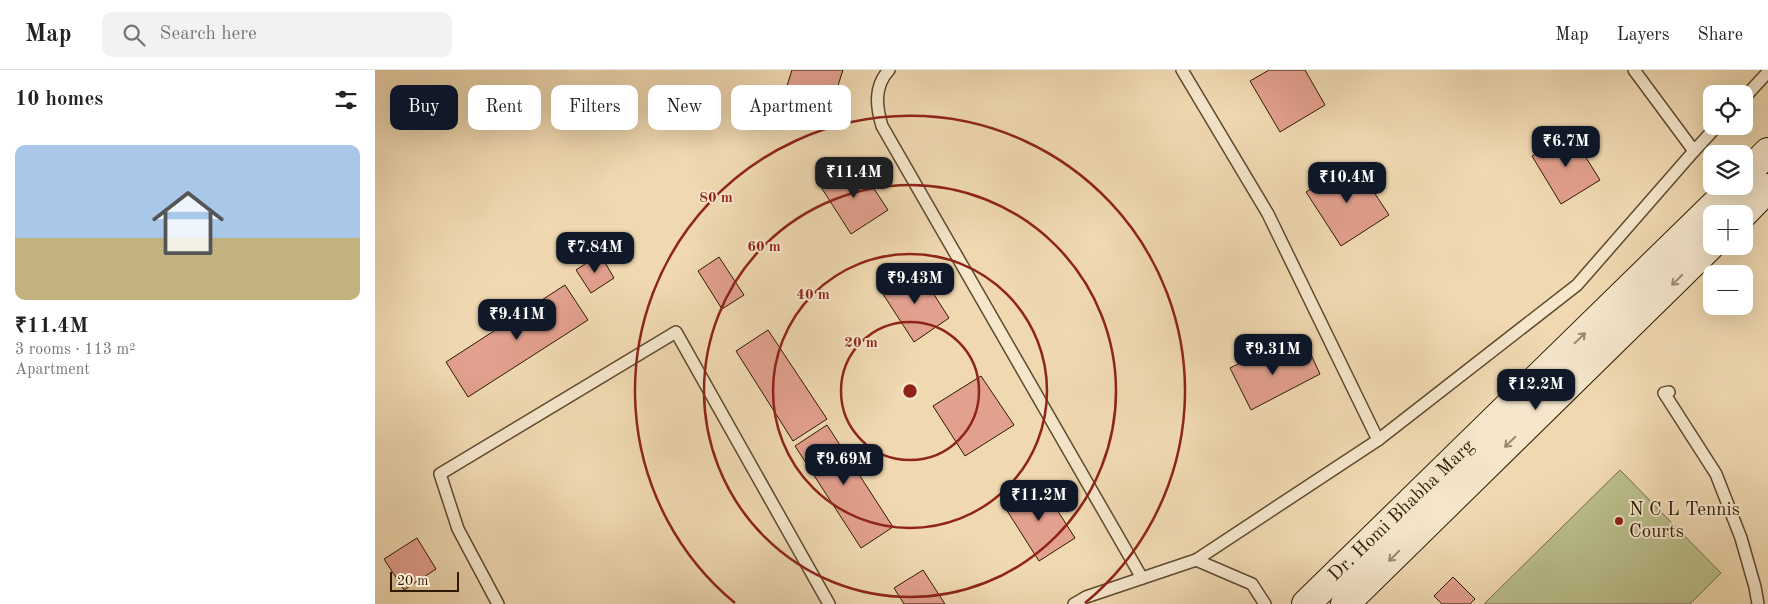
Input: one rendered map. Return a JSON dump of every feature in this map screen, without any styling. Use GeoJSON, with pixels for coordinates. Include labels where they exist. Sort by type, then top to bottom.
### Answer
{"type":"FeatureCollection","features":[{"type":"Feature","properties":{"kind":"main road"},"geometry":{"type":"LineString","coordinates":[[1753,167],[1768,152]]}},
{"type":"Feature","properties":{"kind":"main road"},"geometry":{"type":"LineString","coordinates":[[1752,205],[1768,188]]}},
{"type":"Feature","properties":{"kind":"main road","name":"Dr. Homi Bhabha Marg"},"geometry":{"type":"LineString","coordinates":[[1307,604],[1725,195]]}},
{"type":"Feature","properties":{"kind":"main road","name":"Dr. Homi Bhabha Marg"},"geometry":{"type":"LineString","coordinates":[[1345,604],[1703,253]]}},
{"type":"Feature","properties":{"kind":"lane"},"geometry":{"type":"LineString","coordinates":[[889,70],[878,89],[877,109],[882,126],[1142,578]]}},
{"type":"Feature","properties":{"kind":"lane"},"geometry":{"type":"LineString","coordinates":[[1182,70],[1268,214],[1378,440]]}},
{"type":"Feature","properties":{"kind":"lane"},"geometry":{"type":"LineString","coordinates":[[1634,70],[1694,151]]}},
{"type":"Feature","properties":{"kind":"lane"},"geometry":{"type":"LineString","coordinates":[[1753,88],[1768,72]]}},
{"type":"Feature","properties":{"kind":"lane"},"geometry":{"type":"LineString","coordinates":[[1074,604],[1086,598],[1196,560],[1378,440],[1577,284],[1709,135]]}},
{"type":"Feature","properties":{"kind":"lane"},"geometry":{"type":"LineString","coordinates":[[498,604],[458,529],[440,474],[676,332],[829,604]]}},
{"type":"Feature","properties":{"kind":"lane"},"geometry":{"type":"LineString","coordinates":[[1669,392],[1663,393],[1716,474],[1741,538],[1755,586],[1758,604]]}},
{"type":"Feature","properties":{"kind":"lane"},"geometry":{"type":"LineString","coordinates":[[1196,560],[1252,584],[1265,604]]}},
{"type":"Feature","properties":{"kind":"green space","name":"N C L Tennis Courts"},"geometry":{"type":"Polygon","coordinates":[[[1620,470],[1721,573],[1690,604],[1484,604],[1620,470]]]}},
{"type":"Feature","properties":{"kind":"building"},"geometry":{"type":"Polygon","coordinates":[[[792,70],[843,70],[838,85],[787,85],[792,70]]]}},
{"type":"Feature","properties":{"kind":"building"},"geometry":{"type":"Polygon","coordinates":[[[1269,70],[1305,70],[1325,105],[1280,132],[1250,81],[1269,70]]]}},
{"type":"Feature","properties":{"kind":"building"},"geometry":{"type":"Polygon","coordinates":[[[1570,132],[1600,180],[1561,204],[1532,156],[1570,132]]]}},
{"type":"Feature","properties":{"kind":"building"},"geometry":{"type":"Polygon","coordinates":[[[1354,162],[1389,215],[1341,246],[1306,192],[1354,162]]]}},
{"type":"Feature","properties":{"kind":"building"},"geometry":{"type":"Polygon","coordinates":[[[857,163],[888,210],[851,234],[821,187],[857,163]]]}},
{"type":"Feature","properties":{"kind":"building"},"geometry":{"type":"Polygon","coordinates":[[[600,254],[614,278],[591,293],[576,270],[600,254]]]}},
{"type":"Feature","properties":{"kind":"building"},"geometry":{"type":"Polygon","coordinates":[[[719,257],[744,295],[722,309],[698,271],[719,257]]]}},
{"type":"Feature","properties":{"kind":"building"},"geometry":{"type":"Polygon","coordinates":[[[917,268],[949,318],[914,342],[881,291],[917,268]]]}},
{"type":"Feature","properties":{"kind":"building"},"geometry":{"type":"Polygon","coordinates":[[[565,285],[588,320],[468,397],[446,362],[565,285]]]}},
{"type":"Feature","properties":{"kind":"building"},"geometry":{"type":"Polygon","coordinates":[[[768,330],[827,419],[793,441],[736,351],[768,330]]]}},
{"type":"Feature","properties":{"kind":"building"},"geometry":{"type":"Polygon","coordinates":[[[1270,348],[1278,363],[1308,348],[1320,374],[1251,410],[1230,368],[1270,348]]]}},
{"type":"Feature","properties":{"kind":"building"},"geometry":{"type":"Polygon","coordinates":[[[981,376],[1014,425],[965,456],[933,406],[981,376]]]}},
{"type":"Feature","properties":{"kind":"building"},"geometry":{"type":"Polygon","coordinates":[[[827,425],[893,527],[861,548],[795,446],[827,425]]]}},
{"type":"Feature","properties":{"kind":"building"},"geometry":{"type":"Polygon","coordinates":[[[1040,483],[1075,538],[1039,561],[1004,506],[1040,483]]]}},
{"type":"Feature","properties":{"kind":"building"},"geometry":{"type":"Polygon","coordinates":[[[417,538],[436,569],[404,590],[384,559],[417,538]]]}},
{"type":"Feature","properties":{"kind":"building"},"geometry":{"type":"Polygon","coordinates":[[[923,570],[945,604],[904,604],[894,588],[923,570]]]}},
{"type":"Feature","properties":{"kind":"building"},"geometry":{"type":"Polygon","coordinates":[[[1453,577],[1475,599],[1470,604],[1442,604],[1434,596],[1453,577]]]}},
{"type":"Feature","properties":{"kind":"place","name":"N C L Tennis Courts"},"geometry":{"type":"Point","coordinates":[1619,521]}}]}
